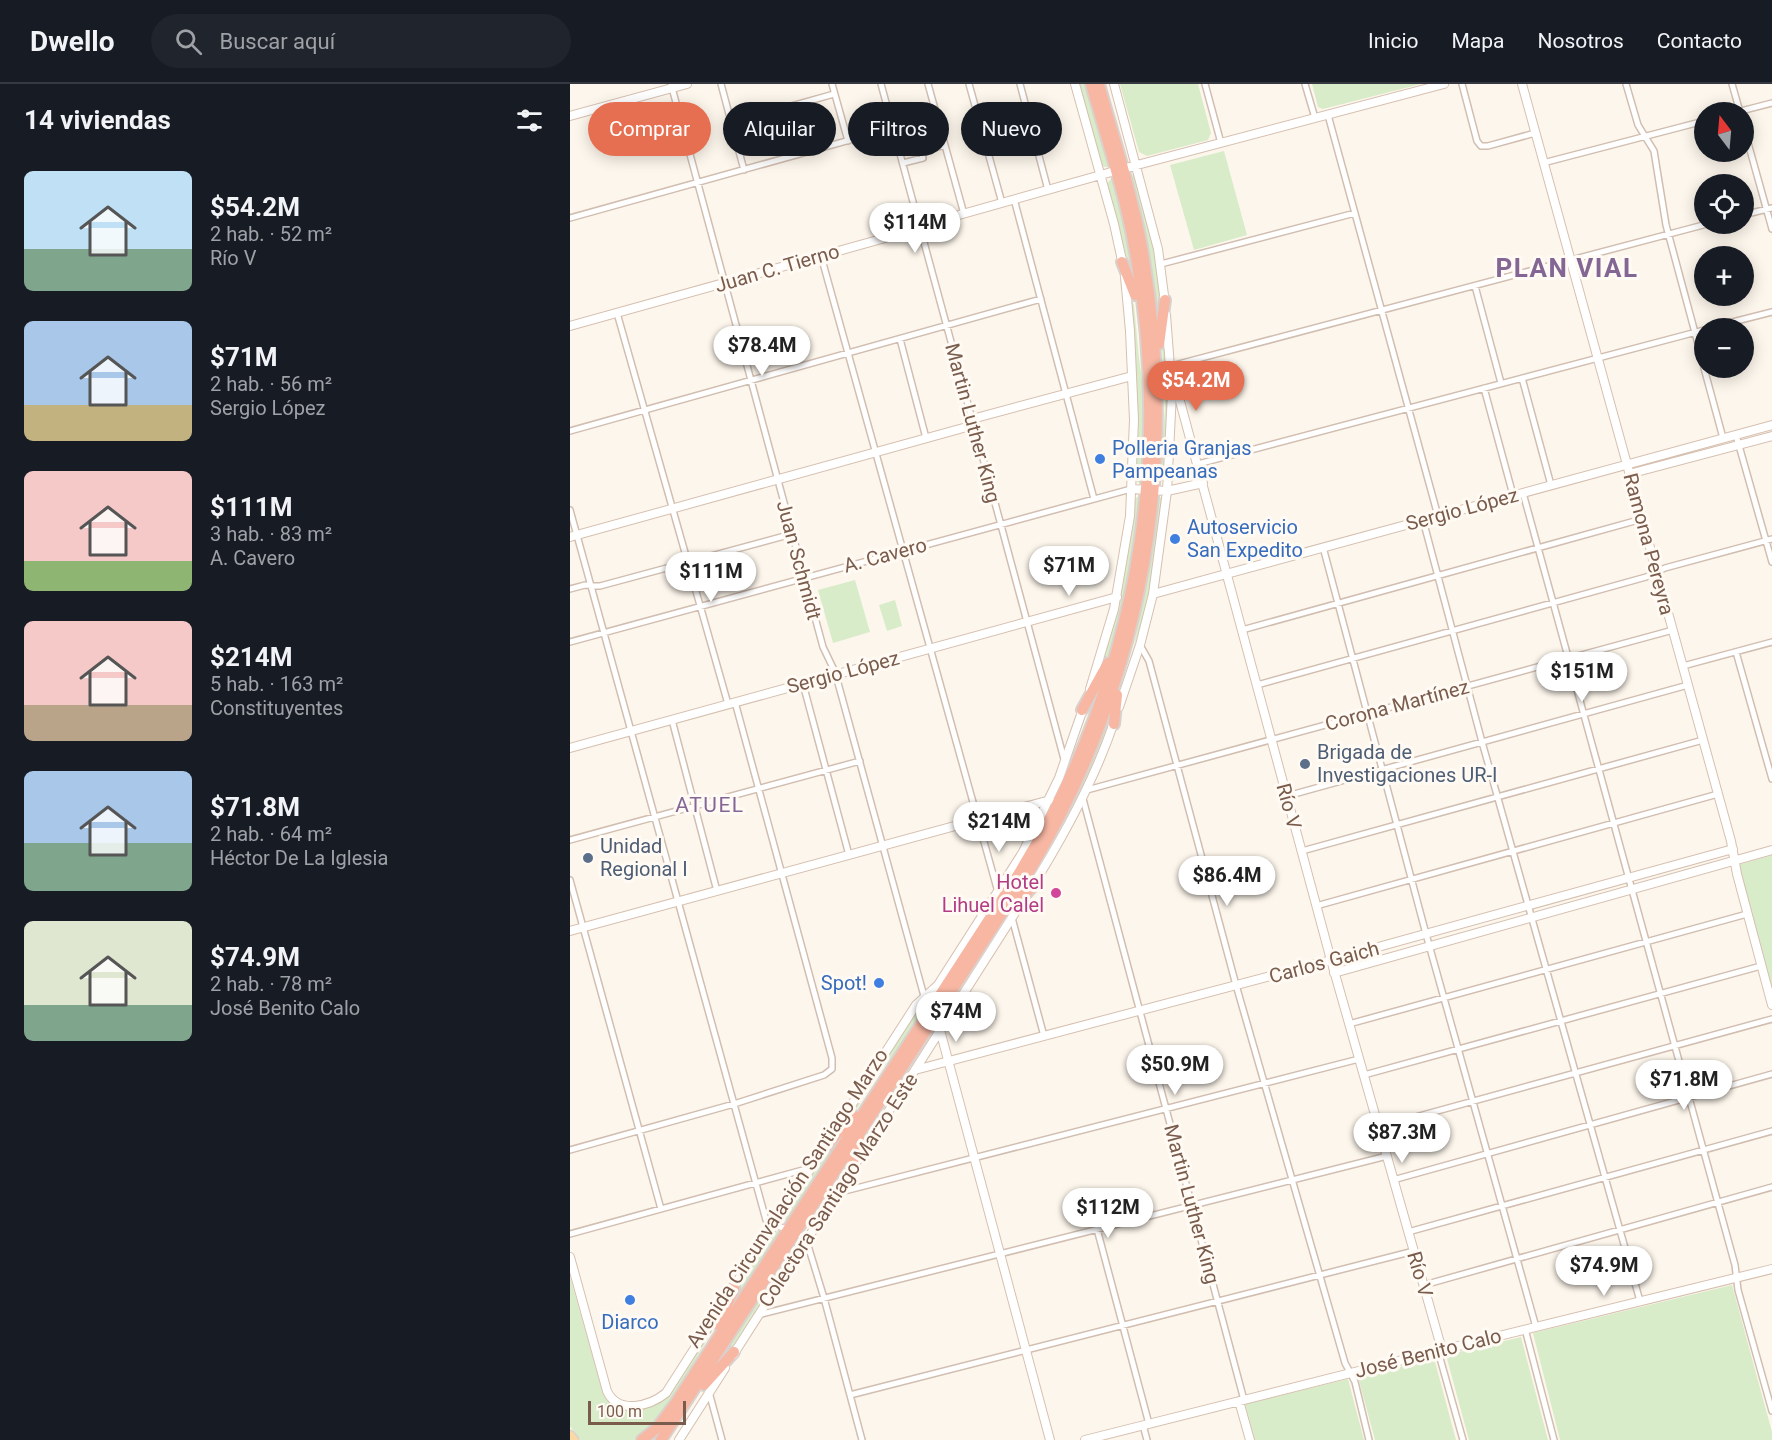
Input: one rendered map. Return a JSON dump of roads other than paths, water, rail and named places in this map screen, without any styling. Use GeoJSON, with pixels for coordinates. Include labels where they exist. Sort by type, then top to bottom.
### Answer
{"type":"FeatureCollection","features":[{"type":"Feature","properties":{"kind":"highway","name":"Avenida Circunvalación Santiago Marzo"},"geometry":{"type":"LineString","coordinates":[[1089,84],[1104,116]]}},
{"type":"Feature","properties":{"kind":"highway","name":"Avenida Circunvalación Santiago Marzo"},"geometry":{"type":"LineString","coordinates":[[642,1440],[657,1428],[675,1404],[907,1060],[1019,873],[1065,791],[1099,707],[1117,651],[1133,583],[1157,452],[1158,399],[1150,310],[1139,231],[1104,116],[1099,84]]}},
{"type":"Feature","properties":{"kind":"highway"},"geometry":{"type":"LineString","coordinates":[[1103,84],[1104,116]]}},
{"type":"Feature","properties":{"kind":"highway","name":"Avenida Circunvalación Santiago Marzo"},"geometry":{"type":"LineString","coordinates":[[661,1440],[908,1044],[954,988],[1026,877],[1076,785],[1101,724],[1132,626],[1146,555],[1150,490],[1149,389],[1143,317],[1136,259],[1119,170]]}},
{"type":"Feature","properties":{"kind":"highway"},"geometry":{"type":"LineString","coordinates":[[1122,262],[1134,289],[1142,362],[1149,389]]}},
{"type":"Feature","properties":{"kind":"highway"},"geometry":{"type":"LineString","coordinates":[[1157,452],[1162,402],[1159,343],[1165,300]]}},
{"type":"Feature","properties":{"kind":"highway"},"geometry":{"type":"LineString","coordinates":[[1082,710],[1108,662],[1123,608],[1133,583]]}},
{"type":"Feature","properties":{"kind":"highway"},"geometry":{"type":"LineString","coordinates":[[1114,724],[1116,697],[1130,649],[1132,626]]}},
{"type":"Feature","properties":{"kind":"highway"},"geometry":{"type":"LineString","coordinates":[[954,988],[978,961],[1014,906],[1032,887]]}},
{"type":"Feature","properties":{"kind":"highway"},"geometry":{"type":"LineString","coordinates":[[823,1149],[850,1121],[888,1066],[908,1044]]}},
{"type":"Feature","properties":{"kind":"highway"},"geometry":{"type":"LineString","coordinates":[[848,1175],[859,1145],[888,1099],[907,1060]]}},
{"type":"Feature","properties":{"kind":"highway"},"geometry":{"type":"LineString","coordinates":[[675,1404],[690,1372],[723,1317],[734,1288]]}},
{"type":"Feature","properties":{"kind":"highway"},"geometry":{"type":"LineString","coordinates":[[661,1440],[683,1415],[711,1376],[734,1352]]}},
{"type":"Feature","properties":{"kind":"main road"},"geometry":{"type":"LineString","coordinates":[[570,1435],[574,1440]]}},
{"type":"Feature","properties":{"kind":"street"},"geometry":{"type":"LineString","coordinates":[[571,113],[671,86],[687,84]]}},
{"type":"Feature","properties":{"kind":"street"},"geometry":{"type":"LineString","coordinates":[[721,84],[726,102]]}},
{"type":"Feature","properties":{"kind":"street"},"geometry":{"type":"LineString","coordinates":[[570,218],[848,141],[832,84]]}},
{"type":"Feature","properties":{"kind":"street","name":"Martin Luther King"},"geometry":{"type":"LineString","coordinates":[[881,84],[886,102]]}},
{"type":"Feature","properties":{"kind":"street"},"geometry":{"type":"LineString","coordinates":[[928,84],[933,102]]}},
{"type":"Feature","properties":{"kind":"street"},"geometry":{"type":"LineString","coordinates":[[969,84],[974,102]]}},
{"type":"Feature","properties":{"kind":"street"},"geometry":{"type":"LineString","coordinates":[[1020,84],[1025,102]]}},
{"type":"Feature","properties":{"kind":"street","name":"Colectora Santiago Marzo Este"},"geometry":{"type":"LineString","coordinates":[[570,1257],[607,1391],[612,1400],[618,1404],[634,1406],[666,1393],[916,1005],[938,985],[1023,852],[1050,800],[1104,646],[1117,597],[1128,533],[1134,439],[1130,321],[1122,262],[1075,84]]}},
{"type":"Feature","properties":{"kind":"street","name":"Colectora Santiago Marzo Este"},"geometry":{"type":"LineString","coordinates":[[679,1440],[1032,887],[1083,799],[1114,724],[1140,645],[1153,594],[1167,490],[1172,412],[1171,366],[1161,264],[1114,84]]}},
{"type":"Feature","properties":{"kind":"street"},"geometry":{"type":"LineString","coordinates":[[1205,84],[1221,143]]}},
{"type":"Feature","properties":{"kind":"street"},"geometry":{"type":"LineString","coordinates":[[1305,84],[1315,118]]}},
{"type":"Feature","properties":{"kind":"street","name":"Juan C. Tierno"},"geometry":{"type":"LineString","coordinates":[[570,326],[1136,165],[1444,84]]}},
{"type":"Feature","properties":{"kind":"street"},"geometry":{"type":"LineString","coordinates":[[1462,84],[1481,146],[1535,133]]}},
{"type":"Feature","properties":{"kind":"street","name":"Ramona Pereyra"},"geometry":{"type":"LineString","coordinates":[[1522,84],[1733,849],[1734,861],[1772,1005]]}},
{"type":"Feature","properties":{"kind":"street"},"geometry":{"type":"LineString","coordinates":[[1626,84],[1638,125],[1654,154],[1668,234],[1694,328]]}},
{"type":"Feature","properties":{"kind":"street"},"geometry":{"type":"LineString","coordinates":[[1732,84],[1736,102]]}},
{"type":"Feature","properties":{"kind":"street","name":"Juan Schmidt"},"geometry":{"type":"LineString","coordinates":[[671,86],[824,649],[836,674],[924,996],[940,1031],[1050,1440]]}},
{"type":"Feature","properties":{"kind":"street"},"geometry":{"type":"LineString","coordinates":[[806,102],[834,94]]}},
{"type":"Feature","properties":{"kind":"street"},"geometry":{"type":"LineString","coordinates":[[1754,108],[1772,103]]}},
{"type":"Feature","properties":{"kind":"street"},"geometry":{"type":"LineString","coordinates":[[1328,115],[1438,516]]}},
{"type":"Feature","properties":{"kind":"street"},"geometry":{"type":"LineString","coordinates":[[1544,163],[1694,124]]}},
{"type":"Feature","properties":{"kind":"street"},"geometry":{"type":"LineString","coordinates":[[740,156],[744,170]]}},
{"type":"Feature","properties":{"kind":"street","name":"Martin Luther King"},"geometry":{"type":"LineString","coordinates":[[901,156],[1065,762]]}},
{"type":"Feature","properties":{"kind":"street"},"geometry":{"type":"LineString","coordinates":[[903,163],[923,158],[922,156]]}},
{"type":"Feature","properties":{"kind":"street"},"geometry":{"type":"LineString","coordinates":[[948,156],[964,214]]}},
{"type":"Feature","properties":{"kind":"street"},"geometry":{"type":"LineString","coordinates":[[989,156],[1002,203]]}},
{"type":"Feature","properties":{"kind":"street"},"geometry":{"type":"LineString","coordinates":[[1039,156],[1048,190]]}},
{"type":"Feature","properties":{"kind":"street"},"geometry":{"type":"LineString","coordinates":[[1754,161],[1769,209],[1772,229]]}},
{"type":"Feature","properties":{"kind":"street"},"geometry":{"type":"LineString","coordinates":[[1014,199],[1094,499]]}},
{"type":"Feature","properties":{"kind":"street"},"geometry":{"type":"LineString","coordinates":[[1754,212],[1769,209]]}},
{"type":"Feature","properties":{"kind":"street"},"geometry":{"type":"LineString","coordinates":[[1161,264],[1355,213]]}},
{"type":"Feature","properties":{"kind":"street"},"geometry":{"type":"LineString","coordinates":[[1171,366],[1694,227]]}},
{"type":"Feature","properties":{"kind":"street"},"geometry":{"type":"LineString","coordinates":[[821,256],[998,892]]}},
{"type":"Feature","properties":{"kind":"street"},"geometry":{"type":"LineString","coordinates":[[1475,286],[1501,383]]}},
{"type":"Feature","properties":{"kind":"street"},"geometry":{"type":"LineString","coordinates":[[570,431],[1041,299]]}},
{"type":"Feature","properties":{"kind":"street"},"geometry":{"type":"LineString","coordinates":[[1748,318],[1772,312]]}},
{"type":"Feature","properties":{"kind":"street"},"geometry":{"type":"LineString","coordinates":[[570,1150],[734,1104],[824,1075],[832,1069],[832,1058],[758,788],[700,606],[617,313]]}},
{"type":"Feature","properties":{"kind":"street"},"geometry":{"type":"LineString","coordinates":[[1198,464],[1694,332]]}},
{"type":"Feature","properties":{"kind":"street"},"geometry":{"type":"LineString","coordinates":[[900,339],[926,438]]}},
{"type":"Feature","properties":{"kind":"street","name":"Río V"},"geometry":{"type":"LineString","coordinates":[[1171,366],[1334,973],[1424,1285],[1463,1440]]}},
{"type":"Feature","properties":{"kind":"street"},"geometry":{"type":"LineString","coordinates":[[574,536],[926,438],[1066,393],[1132,375]]}},
{"type":"Feature","properties":{"kind":"street"},"geometry":{"type":"LineString","coordinates":[[1522,378],[1551,485]]}},
{"type":"Feature","properties":{"kind":"street"},"geometry":{"type":"LineString","coordinates":[[1707,378],[1724,438]]}},
{"type":"Feature","properties":{"kind":"street"},"geometry":{"type":"LineString","coordinates":[[1484,388],[1513,495]]}},
{"type":"Feature","properties":{"kind":"street","name":"Sergio López"},"geometry":{"type":"LineString","coordinates":[[1153,594],[1772,425]]}},
{"type":"Feature","properties":{"kind":"street"},"geometry":{"type":"LineString","coordinates":[[1736,435],[1769,540],[1772,562]]}},
{"type":"Feature","properties":{"kind":"street"},"geometry":{"type":"LineString","coordinates":[[1629,474],[1772,436]]}},
{"type":"Feature","properties":{"kind":"street","name":"A. Cavero"},"geometry":{"type":"LineString","coordinates":[[570,642],[1131,489],[1167,490],[1203,483]]}},
{"type":"Feature","properties":{"kind":"street"},"geometry":{"type":"LineString","coordinates":[[1522,493],[1704,1150],[1735,1265],[1738,1290],[1770,1395],[1772,1411]]}},
{"type":"Feature","properties":{"kind":"street"},"geometry":{"type":"LineString","coordinates":[[570,510],[574,536],[591,586],[766,1220],[806,1239],[862,1440]]}},
{"type":"Feature","properties":{"kind":"street"},"geometry":{"type":"LineString","coordinates":[[1242,630],[1642,519]]}},
{"type":"Feature","properties":{"kind":"street"},"geometry":{"type":"LineString","coordinates":[[1423,520],[1497,797],[1640,1301]]}},
{"type":"Feature","properties":{"kind":"street"},"geometry":{"type":"LineString","coordinates":[[570,589],[585,585],[600,586],[792,534]]}},
{"type":"Feature","properties":{"kind":"street"},"geometry":{"type":"LineString","coordinates":[[1257,685],[1646,577],[1665,568],[1769,540]]}},
{"type":"Feature","properties":{"kind":"street"},"geometry":{"type":"LineString","coordinates":[[1323,547],[1426,934],[1536,1327]]}},
{"type":"Feature","properties":{"kind":"street","name":"Sergio López"},"geometry":{"type":"LineString","coordinates":[[570,747],[1117,597]]}},
{"type":"Feature","properties":{"kind":"street","name":"Corona Martínez"},"geometry":{"type":"LineString","coordinates":[[1087,790],[1673,630]]}},
{"type":"Feature","properties":{"kind":"street"},"geometry":{"type":"LineString","coordinates":[[1683,666],[1772,642]]}},
{"type":"Feature","properties":{"kind":"street"},"geometry":{"type":"LineString","coordinates":[[1140,645],[1149,661],[1236,986],[1345,1363],[1355,1382],[1369,1440]]}},
{"type":"Feature","properties":{"kind":"street"},"geometry":{"type":"LineString","coordinates":[[1736,652],[1772,779]]}},
{"type":"Feature","properties":{"kind":"street"},"geometry":{"type":"LineString","coordinates":[[802,684],[849,855]]}},
{"type":"Feature","properties":{"kind":"street"},"geometry":{"type":"LineString","coordinates":[[1287,796],[1688,685]]}},
{"type":"Feature","properties":{"kind":"street"},"geometry":{"type":"LineString","coordinates":[[672,720],[717,891]]}},
{"type":"Feature","properties":{"kind":"street"},"geometry":{"type":"LineString","coordinates":[[1302,851],[1703,740]]}},
{"type":"Feature","properties":{"kind":"street"},"geometry":{"type":"LineString","coordinates":[[570,840],[860,760]]}},
{"type":"Feature","properties":{"kind":"street"},"geometry":{"type":"LineString","coordinates":[[1316,906],[1718,794]]}},
{"type":"Feature","properties":{"kind":"street","name":"Martin Luther King"},"geometry":{"type":"LineString","coordinates":[[1083,799],[1218,1301],[1250,1440]]}},
{"type":"Feature","properties":{"kind":"street"},"geometry":{"type":"LineString","coordinates":[[570,931],[1050,800]]}},
{"type":"Feature","properties":{"kind":"street","name":"Carlos Gaich"},"geometry":{"type":"LineString","coordinates":[[915,1071],[1236,986],[1733,849]]}},
{"type":"Feature","properties":{"kind":"street","name":"Carlos Gaich"},"geometry":{"type":"LineString","coordinates":[[1334,973],[1772,850]]}},
{"type":"Feature","properties":{"kind":"street"},"geometry":{"type":"LineString","coordinates":[[570,880],[661,1209]]}},
{"type":"Feature","properties":{"kind":"street"},"geometry":{"type":"LineString","coordinates":[[1349,1024],[1748,914]]}},
{"type":"Feature","properties":{"kind":"street"},"geometry":{"type":"LineString","coordinates":[[1012,918],[1044,1036]]}},
{"type":"Feature","properties":{"kind":"street"},"geometry":{"type":"LineString","coordinates":[[1364,1075],[1761,966]]}},
{"type":"Feature","properties":{"kind":"street"},"geometry":{"type":"LineString","coordinates":[[1378,1127],[1772,1019]]}},
{"type":"Feature","properties":{"kind":"street"},"geometry":{"type":"LineString","coordinates":[[837,1193],[1359,1059]]}},
{"type":"Feature","properties":{"kind":"street"},"geometry":{"type":"LineString","coordinates":[[1394,1180],[1772,1074]]}},
{"type":"Feature","properties":{"kind":"street"},"geometry":{"type":"LineString","coordinates":[[1408,1232],[1772,1131]]}},
{"type":"Feature","properties":{"kind":"street"},"geometry":{"type":"LineString","coordinates":[[758,1315],[1387,1156]]}},
{"type":"Feature","properties":{"kind":"street"},"geometry":{"type":"LineString","coordinates":[[570,1234],[810,1168]]}},
{"type":"Feature","properties":{"kind":"street"},"geometry":{"type":"LineString","coordinates":[[1424,1285],[1772,1187]]}},
{"type":"Feature","properties":{"kind":"street"},"geometry":{"type":"LineString","coordinates":[[1097,1229],[1123,1325],[1146,1425],[1147,1440]]}},
{"type":"Feature","properties":{"kind":"street"},"geometry":{"type":"LineString","coordinates":[[850,1395],[1414,1251]]}},
{"type":"Feature","properties":{"kind":"street","name":"José Benito Calo"},"geometry":{"type":"LineString","coordinates":[[1085,1440],[1772,1269]]}},
{"type":"Feature","properties":{"kind":"street"},"geometry":{"type":"LineString","coordinates":[[1524,1329],[1554,1440]]}},
{"type":"Feature","properties":{"kind":"street"},"geometry":{"type":"LineString","coordinates":[[710,1392],[722,1440]]}},
{"type":"Feature","properties":{"kind":"place","name":"Polleria Granjas Pampeanas"},"geometry":{"type":"Point","coordinates":[1100,459]}},
{"type":"Feature","properties":{"kind":"place","name":"Autoservicio San Expedito"},"geometry":{"type":"Point","coordinates":[1175,539]}},
{"type":"Feature","properties":{"kind":"place","name":"Brigada de Investigaciones UR-I"},"geometry":{"type":"Point","coordinates":[1305,764]}},
{"type":"Feature","properties":{"kind":"place","name":"Unidad Regional I"},"geometry":{"type":"Point","coordinates":[588,858]}},
{"type":"Feature","properties":{"kind":"place","name":"Hotel Lihuel Calel"},"geometry":{"type":"Point","coordinates":[1056,893]}},
{"type":"Feature","properties":{"kind":"place","name":"Spot!"},"geometry":{"type":"Point","coordinates":[879,983]}},
{"type":"Feature","properties":{"kind":"place","name":"Diarco"},"geometry":{"type":"Point","coordinates":[630,1300]}},
{"type":"Feature","properties":{"kind":"district","name":"PLAN VIAL"},"geometry":{"type":"Point","coordinates":[1567,268]}},
{"type":"Feature","properties":{"kind":"district","name":"ATUEL"},"geometry":{"type":"Point","coordinates":[710,805]}}]}
